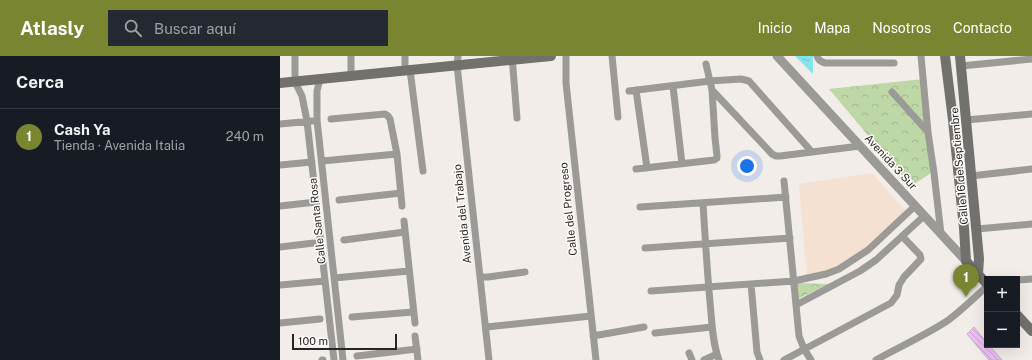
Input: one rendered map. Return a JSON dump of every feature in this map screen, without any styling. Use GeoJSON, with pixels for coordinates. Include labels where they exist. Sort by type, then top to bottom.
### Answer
{"type":"FeatureCollection","features":[{"type":"Feature","properties":{"kind":"main road"},"geometry":{"type":"LineString","coordinates":[[280,83],[407,70],[458,61],[551,56]]}},
{"type":"Feature","properties":{"kind":"main road","name":"Calle 16 de Septiembre"},"geometry":{"type":"LineString","coordinates":[[945,56],[953,120],[966,261]]}},
{"type":"Feature","properties":{"kind":"main road","name":"Calle 16 de Septiembre"},"geometry":{"type":"LineString","coordinates":[[961,61],[979,259],[978,274]]}},
{"type":"Feature","properties":{"kind":"main road","name":"Avenida 3 Sur"},"geometry":{"type":"LineString","coordinates":[[966,261],[984,281]]}},
{"type":"Feature","properties":{"kind":"main road"},"geometry":{"type":"LineString","coordinates":[[1020,318],[1032,331]]}},
{"type":"Feature","properties":{"kind":"street"},"geometry":{"type":"LineString","coordinates":[[295,56],[295,82]]}},
{"type":"Feature","properties":{"kind":"street"},"geometry":{"type":"LineString","coordinates":[[351,56],[352,76]]}},
{"type":"Feature","properties":{"kind":"street"},"geometry":{"type":"LineString","coordinates":[[405,56],[422,171]]}},
{"type":"Feature","properties":{"kind":"street","name":"Calle del Progreso"},"geometry":{"type":"LineString","coordinates":[[566,56],[566,83],[596,360]]}},
{"type":"Feature","properties":{"kind":"street"},"geometry":{"type":"LineString","coordinates":[[612,56],[618,117]]}},
{"type":"Feature","properties":{"kind":"street","name":"Avenida 3 Sur"},"geometry":{"type":"LineString","coordinates":[[777,56],[966,261]]}},
{"type":"Feature","properties":{"kind":"street"},"geometry":{"type":"LineString","coordinates":[[817,56],[821,62],[825,63],[894,63]]}},
{"type":"Feature","properties":{"kind":"street"},"geometry":{"type":"LineString","coordinates":[[921,56],[928,132],[941,234]]}},
{"type":"Feature","properties":{"kind":"street"},"geometry":{"type":"LineString","coordinates":[[512,58],[517,118]]}},
{"type":"Feature","properties":{"kind":"street"},"geometry":{"type":"LineString","coordinates":[[961,61],[1032,59]]}},
{"type":"Feature","properties":{"kind":"street","name":"Avenida del Trabajo"},"geometry":{"type":"LineString","coordinates":[[458,61],[489,360]]}},
{"type":"Feature","properties":{"kind":"street"},"geometry":{"type":"LineString","coordinates":[[636,169],[714,160],[716,158],[712,90],[706,64]]}},
{"type":"Feature","properties":{"kind":"street","name":"Calle Santa Rosa"},"geometry":{"type":"LineString","coordinates":[[320,79],[317,91],[318,120],[343,360]]}},
{"type":"Feature","properties":{"kind":"street"},"geometry":{"type":"LineString","coordinates":[[647,168],[632,90],[710,81],[741,79],[750,81],[812,152]]}},
{"type":"Feature","properties":{"kind":"street","name":"Calle Santa Rosa"},"geometry":{"type":"LineString","coordinates":[[295,82],[302,96],[307,121],[334,360]]}},
{"type":"Feature","properties":{"kind":"street"},"geometry":{"type":"LineString","coordinates":[[672,86],[682,164]]}},
{"type":"Feature","properties":{"kind":"street"},"geometry":{"type":"LineString","coordinates":[[712,90],[772,154],[776,156],[860,146]]}},
{"type":"Feature","properties":{"kind":"street"},"geometry":{"type":"LineString","coordinates":[[892,92],[928,132]]}},
{"type":"Feature","properties":{"kind":"street"},"geometry":{"type":"LineString","coordinates":[[331,119],[385,114],[388,116],[390,119],[397,154],[402,206]]}},
{"type":"Feature","properties":{"kind":"street"},"geometry":{"type":"LineString","coordinates":[[966,120],[1032,114]]}},
{"type":"Feature","properties":{"kind":"street"},"geometry":{"type":"LineString","coordinates":[[280,124],[318,120]]}},
{"type":"Feature","properties":{"kind":"street"},"geometry":{"type":"LineString","coordinates":[[322,161],[397,154]]}},
{"type":"Feature","properties":{"kind":"street"},"geometry":{"type":"LineString","coordinates":[[280,165],[312,162]]}},
{"type":"Feature","properties":{"kind":"street"},"geometry":{"type":"LineString","coordinates":[[972,176],[1032,169]]}},
{"type":"Feature","properties":{"kind":"street"},"geometry":{"type":"LineString","coordinates":[[784,181],[799,336],[804,349],[811,360]]}},
{"type":"Feature","properties":{"kind":"street"},"geometry":{"type":"LineString","coordinates":[[339,200],[401,193]]}},
{"type":"Feature","properties":{"kind":"street"},"geometry":{"type":"LineString","coordinates":[[640,208],[786,197]]}},
{"type":"Feature","properties":{"kind":"street"},"geometry":{"type":"LineString","coordinates":[[280,206],[316,202]]}},
{"type":"Feature","properties":{"kind":"street"},"geometry":{"type":"LineString","coordinates":[[703,203],[712,327],[718,357],[704,360]]}},
{"type":"Feature","properties":{"kind":"street"},"geometry":{"type":"LineString","coordinates":[[651,291],[794,281],[826,274],[839,269],[868,250],[915,206]]}},
{"type":"Feature","properties":{"kind":"street"},"geometry":{"type":"LineString","coordinates":[[796,305],[860,271],[876,260],[924,216]]}},
{"type":"Feature","properties":{"kind":"street"},"geometry":{"type":"LineString","coordinates":[[404,221],[415,323]]}},
{"type":"Feature","properties":{"kind":"street"},"geometry":{"type":"LineString","coordinates":[[976,229],[1032,224]]}},
{"type":"Feature","properties":{"kind":"street"},"geometry":{"type":"LineString","coordinates":[[344,240],[405,232]]}},
{"type":"Feature","properties":{"kind":"street"},"geometry":{"type":"LineString","coordinates":[[784,360],[891,303],[895,299],[899,285],[904,276],[921,259],[920,255],[902,236]]}},
{"type":"Feature","properties":{"kind":"street"},"geometry":{"type":"LineString","coordinates":[[645,248],[790,238]]}},
{"type":"Feature","properties":{"kind":"street"},"geometry":{"type":"LineString","coordinates":[[280,247],[314,243]]}},
{"type":"Feature","properties":{"kind":"street"},"geometry":{"type":"LineString","coordinates":[[334,278],[409,271]]}},
{"type":"Feature","properties":{"kind":"street"},"geometry":{"type":"LineString","coordinates":[[480,277],[525,272]]}},
{"type":"Feature","properties":{"kind":"street"},"geometry":{"type":"LineString","coordinates":[[826,274],[833,286]]}},
{"type":"Feature","properties":{"kind":"street"},"geometry":{"type":"LineString","coordinates":[[1020,280],[1032,279]]}},
{"type":"Feature","properties":{"kind":"street"},"geometry":{"type":"LineString","coordinates":[[280,285],[326,281]]}},
{"type":"Feature","properties":{"kind":"street"},"geometry":{"type":"LineString","coordinates":[[751,284],[757,352],[760,360]]}},
{"type":"Feature","properties":{"kind":"street"},"geometry":{"type":"LineString","coordinates":[[876,360],[948,320],[984,288]]}},
{"type":"Feature","properties":{"kind":"street"},"geometry":{"type":"LineString","coordinates":[[327,299],[337,298]]}},
{"type":"Feature","properties":{"kind":"street"},"geometry":{"type":"LineString","coordinates":[[352,317],[413,312]]}},
{"type":"Feature","properties":{"kind":"street"},"geometry":{"type":"LineString","coordinates":[[486,327],[591,316]]}},
{"type":"Feature","properties":{"kind":"street"},"geometry":{"type":"LineString","coordinates":[[280,323],[320,319]]}},
{"type":"Feature","properties":{"kind":"street"},"geometry":{"type":"LineString","coordinates":[[593,336],[644,327]]}},
{"type":"Feature","properties":{"kind":"street"},"geometry":{"type":"LineString","coordinates":[[656,333],[712,327]]}},
{"type":"Feature","properties":{"kind":"street"},"geometry":{"type":"LineString","coordinates":[[415,336],[418,360]]}},
{"type":"Feature","properties":{"kind":"street"},"geometry":{"type":"LineString","coordinates":[[357,356],[417,349]]}},
{"type":"Feature","properties":{"kind":"shaded area"},"geometry":{"type":"Polygon","coordinates":[[[872,173],[907,213],[845,265],[805,278],[807,268],[799,184],[872,173]]]}},
{"type":"Feature","properties":{"kind":"green space"},"geometry":{"type":"Polygon","coordinates":[[[923,79],[934,171],[913,185],[907,182],[829,89],[923,79]]]}},
{"type":"Feature","properties":{"kind":"green space"},"geometry":{"type":"Polygon","coordinates":[[[797,283],[829,284],[798,299],[797,283]]]}},
{"type":"Feature","properties":{"kind":"water"},"geometry":{"type":"Polygon","coordinates":[[[795,56],[813,56],[813,74],[795,56]]]}},
{"type":"Feature","properties":{"kind":"building"},"geometry":{"type":"Polygon","coordinates":[[[974,327],[984,339],[984,348],[992,348],[1002,360],[989,360],[967,334],[974,327]]]}},
{"type":"Feature","properties":{"kind":"place","name":"Cash Ya"},"geometry":{"type":"Point","coordinates":[966,297]}}]}
